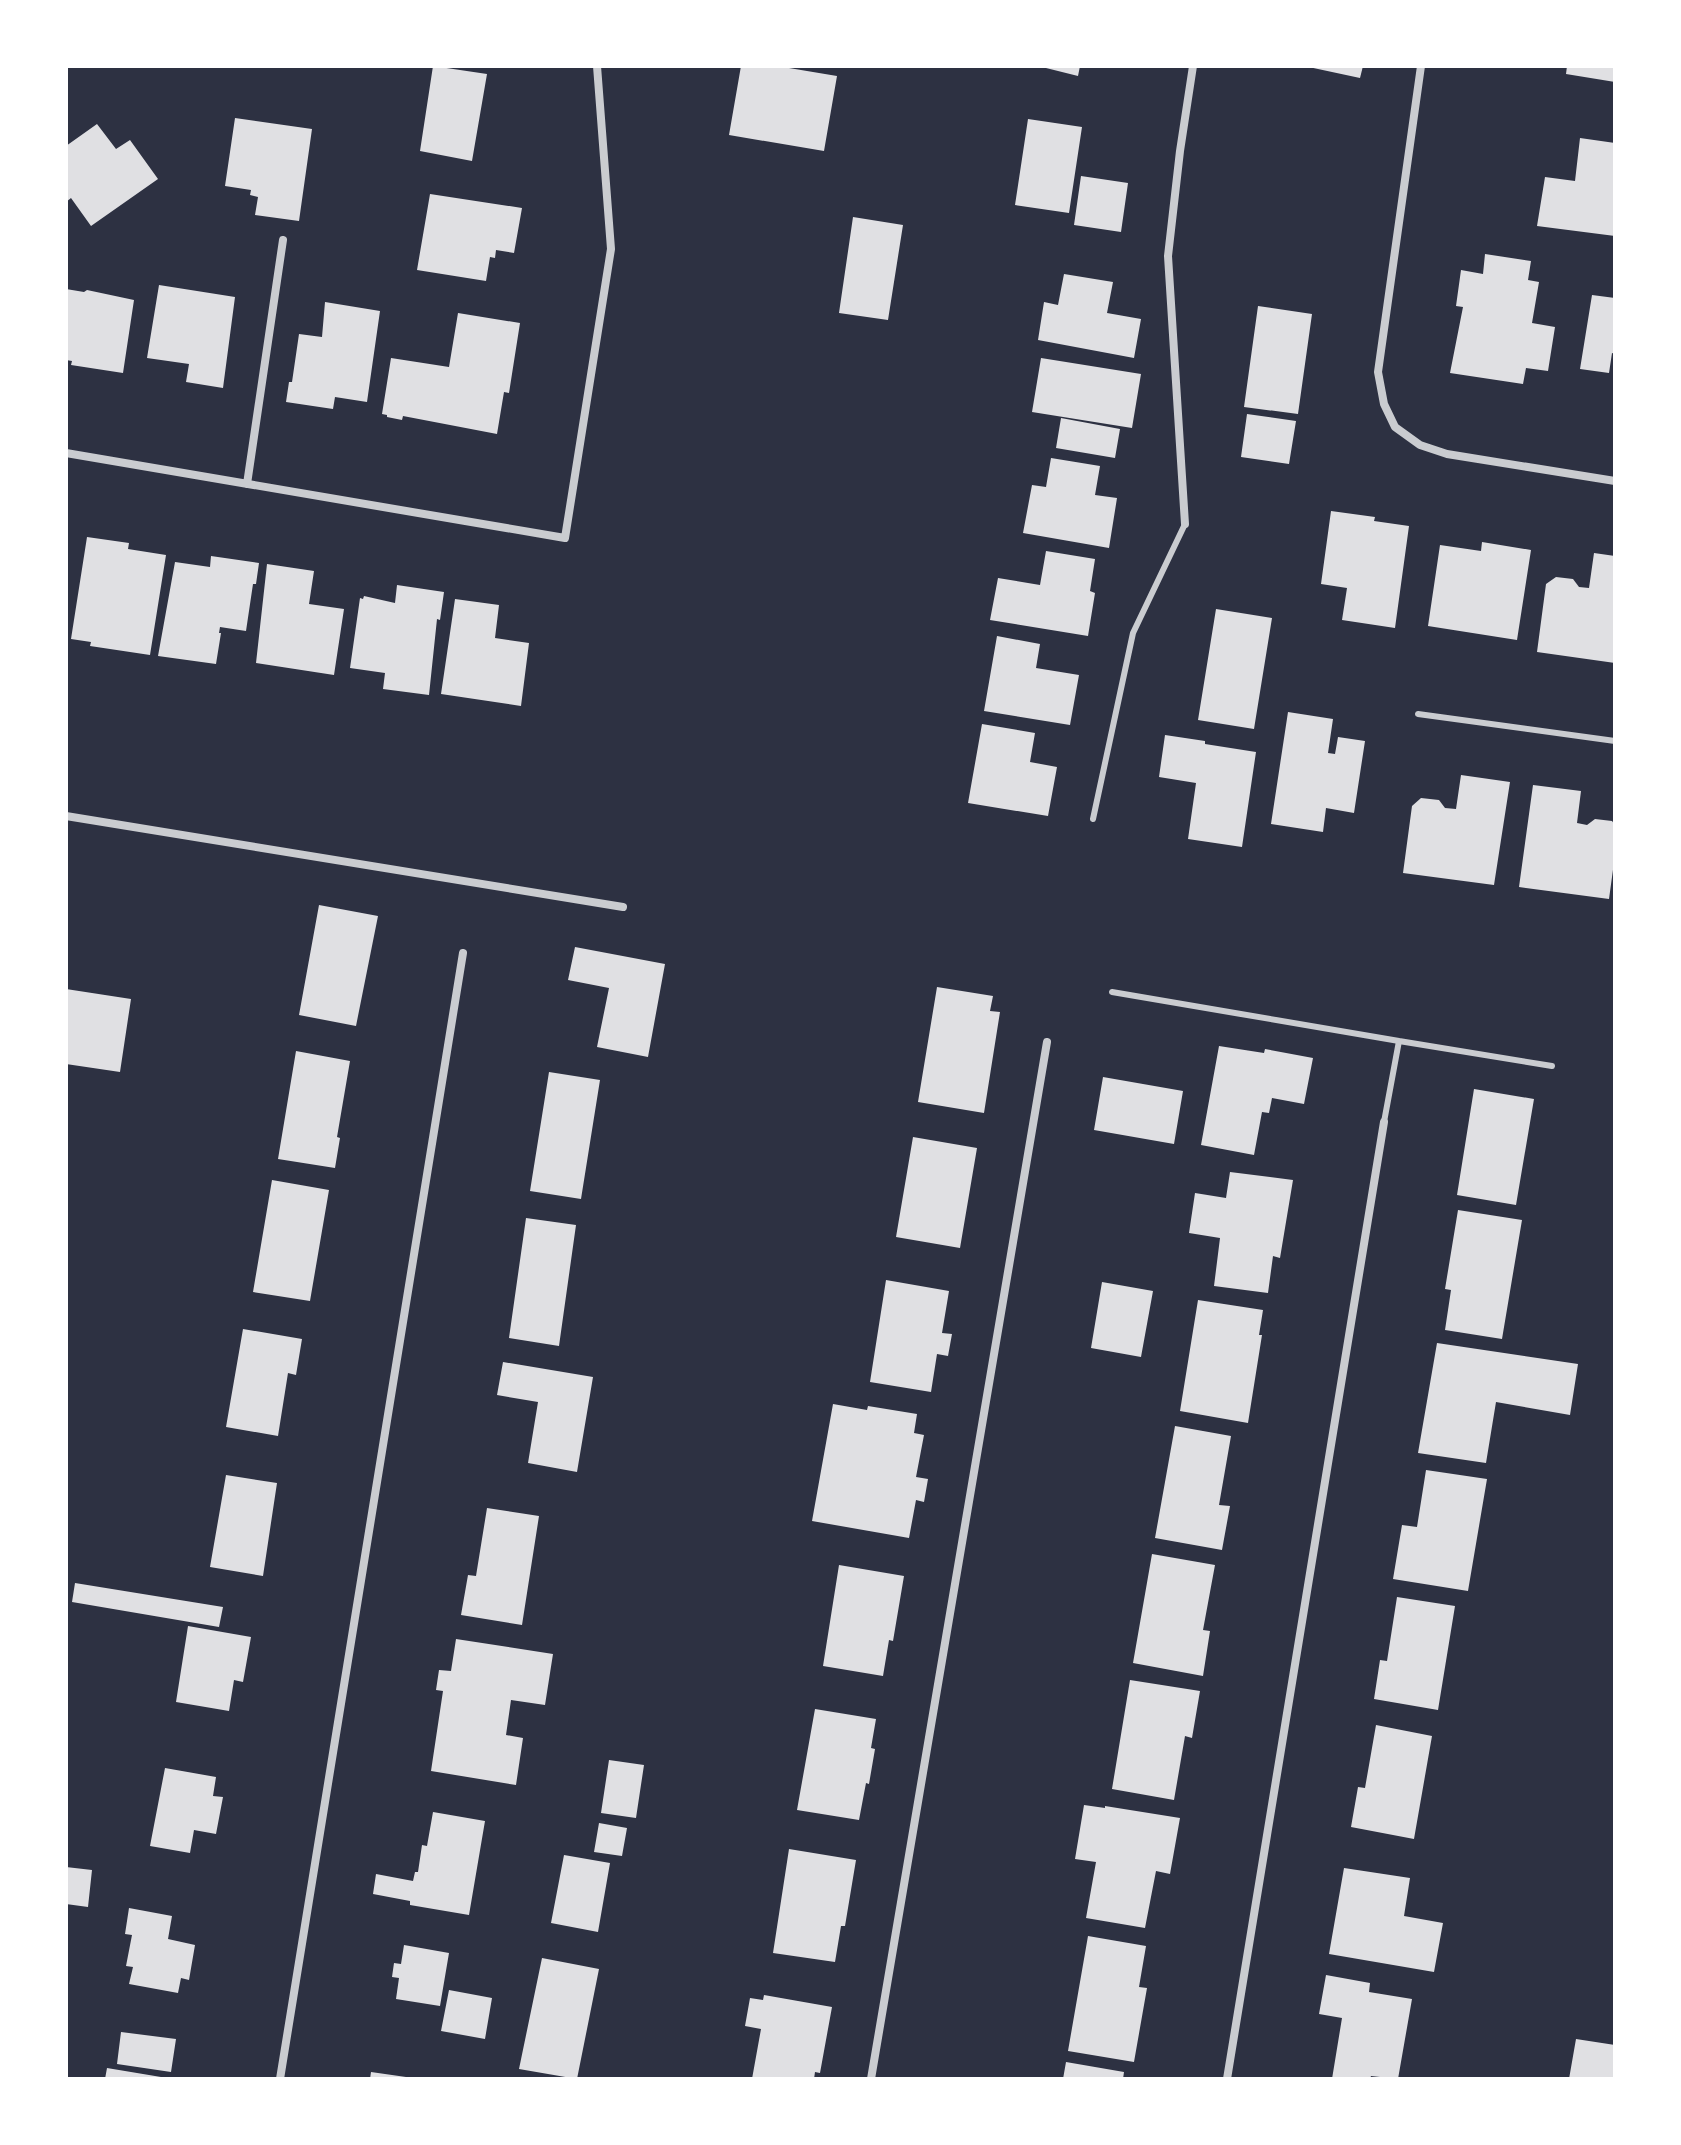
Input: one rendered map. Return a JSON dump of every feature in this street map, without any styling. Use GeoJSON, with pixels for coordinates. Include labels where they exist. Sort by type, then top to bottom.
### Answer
{"type":"FeatureCollection","features":[{"type":"Feature","properties":{"kind":"street"},"geometry":{"type":"LineString","coordinates":[[66,453],[565,538],[611,249],[597,66]]}},
{"type":"Feature","properties":{"kind":"street"},"geometry":{"type":"LineString","coordinates":[[1185,524],[1168,256],[1193,66]]}},
{"type":"Feature","properties":{"kind":"street"},"geometry":{"type":"LineString","coordinates":[[1421,66],[1378,372],[1384,404],[1395,427],[1420,445],[1447,454],[1615,481]]}},
{"type":"Feature","properties":{"kind":"street"},"geometry":{"type":"LineString","coordinates":[[247,484],[283,240]]}},
{"type":"Feature","properties":{"kind":"street"},"geometry":{"type":"LineString","coordinates":[[66,816],[623,907]]}},
{"type":"Feature","properties":{"kind":"street"},"geometry":{"type":"LineString","coordinates":[[280,2079],[463,953]]}},
{"type":"Feature","properties":{"kind":"street"},"geometry":{"type":"LineString","coordinates":[[871,2079],[1047,1042]]}},
{"type":"Feature","properties":{"kind":"street"},"geometry":{"type":"LineString","coordinates":[[1227,2079],[1384,1122]]}},
{"type":"Feature","properties":{"kind":"lane"},"geometry":{"type":"LineString","coordinates":[[1093,819],[1133,633],[1185,524]]}},
{"type":"Feature","properties":{"kind":"lane"},"geometry":{"type":"LineString","coordinates":[[1418,714],[1615,741]]}},
{"type":"Feature","properties":{"kind":"lane"},"geometry":{"type":"LineString","coordinates":[[1112,992],[1552,1066]]}},
{"type":"Feature","properties":{"kind":"lane"},"geometry":{"type":"LineString","coordinates":[[1384,1122],[1399,1041]]}},
{"type":"Feature","properties":{"kind":"building"},"geometry":{"type":"Polygon","coordinates":[[[433,66],[487,74],[472,161],[420,151],[433,66]]]}},
{"type":"Feature","properties":{"kind":"building"},"geometry":{"type":"Polygon","coordinates":[[[741,66],[777,66],[837,76],[824,151],[729,135],[741,66]]]}},
{"type":"Feature","properties":{"kind":"building"},"geometry":{"type":"Polygon","coordinates":[[[1038,66],[1080,66],[1078,76],[1038,66]]]}},
{"type":"Feature","properties":{"kind":"building"},"geometry":{"type":"Polygon","coordinates":[[[1304,66],[1363,66],[1360,78],[1304,66]]]}},
{"type":"Feature","properties":{"kind":"building"},"geometry":{"type":"Polygon","coordinates":[[[1567,66],[1615,66],[1615,82],[1566,74],[1567,66]]]}},
{"type":"Feature","properties":{"kind":"building"},"geometry":{"type":"Polygon","coordinates":[[[235,118],[312,129],[299,221],[255,215],[258,197],[250,195],[251,190],[225,186],[235,118]]]}},
{"type":"Feature","properties":{"kind":"building"},"geometry":{"type":"Polygon","coordinates":[[[1028,119],[1082,127],[1069,213],[1015,205],[1028,119]]]}},
{"type":"Feature","properties":{"kind":"building"},"geometry":{"type":"Polygon","coordinates":[[[97,124],[116,149],[130,140],[158,179],[91,226],[71,198],[66,202],[66,146],[97,124]]]}},
{"type":"Feature","properties":{"kind":"building"},"geometry":{"type":"Polygon","coordinates":[[[1580,138],[1615,143],[1615,236],[1537,226],[1545,177],[1575,181],[1580,138]]]}},
{"type":"Feature","properties":{"kind":"building"},"geometry":{"type":"Polygon","coordinates":[[[1081,176],[1128,183],[1121,232],[1074,225],[1081,176]]]}},
{"type":"Feature","properties":{"kind":"building"},"geometry":{"type":"Polygon","coordinates":[[[430,194],[522,208],[514,253],[496,250],[495,258],[490,257],[486,281],[417,270],[430,194]]]}},
{"type":"Feature","properties":{"kind":"building"},"geometry":{"type":"Polygon","coordinates":[[[853,217],[903,225],[888,320],[839,313],[853,217]]]}},
{"type":"Feature","properties":{"kind":"building"},"geometry":{"type":"Polygon","coordinates":[[[1485,254],[1531,261],[1528,280],[1539,282],[1532,323],[1555,327],[1548,371],[1526,368],[1523,384],[1450,373],[1463,307],[1456,306],[1461,270],[1483,274],[1485,254]]]}},
{"type":"Feature","properties":{"kind":"building"},"geometry":{"type":"Polygon","coordinates":[[[1064,274],[1113,282],[1107,313],[1141,319],[1134,358],[1038,340],[1044,302],[1058,305],[1064,274]]]}},
{"type":"Feature","properties":{"kind":"building"},"geometry":{"type":"Polygon","coordinates":[[[159,285],[235,297],[223,388],[186,382],[189,364],[147,358],[159,285]]]}},
{"type":"Feature","properties":{"kind":"building"},"geometry":{"type":"Polygon","coordinates":[[[66,289],[134,300],[123,373],[71,365],[72,361],[66,360],[66,289]]]}},
{"type":"Feature","properties":{"kind":"building"},"geometry":{"type":"Polygon","coordinates":[[[1592,295],[1615,298],[1615,354],[1612,353],[1609,373],[1580,369],[1592,295]]]}},
{"type":"Feature","properties":{"kind":"building"},"geometry":{"type":"Polygon","coordinates":[[[325,302],[380,311],[367,402],[335,397],[333,409],[286,402],[299,334],[322,337],[325,302]]]}},
{"type":"Feature","properties":{"kind":"building"},"geometry":{"type":"Polygon","coordinates":[[[1258,306],[1312,314],[1298,414],[1244,407],[1258,306]]]}},
{"type":"Feature","properties":{"kind":"building"},"geometry":{"type":"Polygon","coordinates":[[[458,313],[520,323],[509,393],[504,392],[497,434],[403,416],[402,420],[382,414],[391,358],[449,367],[458,313]]]}},
{"type":"Feature","properties":{"kind":"building"},"geometry":{"type":"Polygon","coordinates":[[[1041,358],[1141,374],[1132,428],[1032,412],[1041,358]]]}},
{"type":"Feature","properties":{"kind":"building"},"geometry":{"type":"Polygon","coordinates":[[[1247,414],[1296,421],[1289,464],[1241,457],[1247,414]]]}},
{"type":"Feature","properties":{"kind":"building"},"geometry":{"type":"Polygon","coordinates":[[[1061,418],[1120,429],[1115,458],[1056,448],[1061,418]]]}},
{"type":"Feature","properties":{"kind":"building"},"geometry":{"type":"Polygon","coordinates":[[[1051,458],[1100,466],[1095,495],[1117,498],[1109,548],[1023,533],[1032,485],[1046,487],[1051,458]]]}},
{"type":"Feature","properties":{"kind":"building"},"geometry":{"type":"Polygon","coordinates":[[[1331,511],[1375,517],[1374,521],[1409,526],[1395,628],[1342,620],[1347,588],[1321,584],[1331,511]]]}},
{"type":"Feature","properties":{"kind":"building"},"geometry":{"type":"Polygon","coordinates":[[[87,537],[129,543],[128,549],[166,555],[150,655],[90,646],[91,642],[71,639],[87,537]]]}},
{"type":"Feature","properties":{"kind":"building"},"geometry":{"type":"Polygon","coordinates":[[[1482,542],[1531,550],[1517,640],[1428,626],[1440,545],[1481,551],[1482,542]]]}},
{"type":"Feature","properties":{"kind":"building"},"geometry":{"type":"Polygon","coordinates":[[[1046,551],[1095,559],[1090,591],[1095,593],[1088,636],[990,620],[998,578],[1040,585],[1046,551]]]}},
{"type":"Feature","properties":{"kind":"building"},"geometry":{"type":"Polygon","coordinates":[[[1594,553],[1615,556],[1615,663],[1537,652],[1546,584],[1556,577],[1573,579],[1579,587],[1589,588],[1594,553]]]}},
{"type":"Feature","properties":{"kind":"building"},"geometry":{"type":"Polygon","coordinates":[[[211,556],[259,563],[246,631],[220,627],[216,664],[158,656],[175,562],[210,567],[211,556]]]}},
{"type":"Feature","properties":{"kind":"building"},"geometry":{"type":"Polygon","coordinates":[[[267,564],[314,571],[309,604],[344,609],[334,675],[256,663],[267,564]]]}},
{"type":"Feature","properties":{"kind":"building"},"geometry":{"type":"Polygon","coordinates":[[[397,585],[444,592],[440,620],[437,619],[429,695],[383,689],[385,673],[350,668],[360,598],[364,596],[395,603],[397,585]]]}},
{"type":"Feature","properties":{"kind":"building"},"geometry":{"type":"Polygon","coordinates":[[[455,599],[499,605],[495,638],[529,643],[521,706],[441,694],[455,599]]]}},
{"type":"Feature","properties":{"kind":"building"},"geometry":{"type":"Polygon","coordinates":[[[1216,609],[1272,618],[1254,729],[1198,720],[1216,609]]]}},
{"type":"Feature","properties":{"kind":"building"},"geometry":{"type":"Polygon","coordinates":[[[997,636],[1040,644],[1036,668],[1079,675],[1070,725],[984,711],[997,636]]]}},
{"type":"Feature","properties":{"kind":"building"},"geometry":{"type":"Polygon","coordinates":[[[1288,712],[1333,719],[1328,753],[1335,754],[1338,737],[1365,741],[1354,813],[1326,808],[1323,832],[1271,824],[1288,712]]]}},
{"type":"Feature","properties":{"kind":"building"},"geometry":{"type":"Polygon","coordinates":[[[982,724],[1035,733],[1030,762],[1057,767],[1048,816],[968,803],[982,724]]]}},
{"type":"Feature","properties":{"kind":"building"},"geometry":{"type":"Polygon","coordinates":[[[1165,735],[1256,752],[1242,847],[1188,839],[1196,783],[1159,777],[1165,735]]]}},
{"type":"Feature","properties":{"kind":"building"},"geometry":{"type":"Polygon","coordinates":[[[1461,775],[1510,782],[1494,885],[1403,873],[1412,806],[1421,798],[1439,800],[1445,808],[1456,809],[1461,775]]]}},
{"type":"Feature","properties":{"kind":"building"},"geometry":{"type":"Polygon","coordinates":[[[1533,785],[1581,791],[1577,823],[1587,825],[1595,819],[1612,821],[1615,825],[1615,855],[1609,899],[1519,887],[1533,785]]]}},
{"type":"Feature","properties":{"kind":"building"},"geometry":{"type":"Polygon","coordinates":[[[319,905],[378,916],[356,1026],[299,1015],[319,905]]]}},
{"type":"Feature","properties":{"kind":"building"},"geometry":{"type":"Polygon","coordinates":[[[575,947],[665,964],[648,1057],[597,1047],[609,988],[568,980],[575,947]]]}},
{"type":"Feature","properties":{"kind":"building"},"geometry":{"type":"Polygon","coordinates":[[[937,987],[993,996],[990,1011],[1000,1012],[984,1113],[918,1102],[937,987]]]}},
{"type":"Feature","properties":{"kind":"building"},"geometry":{"type":"Polygon","coordinates":[[[66,989],[131,999],[120,1072],[66,1064],[66,989]]]}},
{"type":"Feature","properties":{"kind":"building"},"geometry":{"type":"Polygon","coordinates":[[[1219,1046],[1264,1053],[1265,1049],[1313,1058],[1304,1104],[1272,1098],[1269,1113],[1262,1112],[1254,1155],[1201,1145],[1219,1046]]]}},
{"type":"Feature","properties":{"kind":"building"},"geometry":{"type":"Polygon","coordinates":[[[296,1051],[350,1061],[335,1168],[278,1159],[296,1051]]]}},
{"type":"Feature","properties":{"kind":"building"},"geometry":{"type":"Polygon","coordinates":[[[549,1072],[600,1080],[581,1199],[530,1191],[549,1072]]]}},
{"type":"Feature","properties":{"kind":"building"},"geometry":{"type":"Polygon","coordinates":[[[1103,1077],[1183,1091],[1174,1144],[1094,1130],[1103,1077]]]}},
{"type":"Feature","properties":{"kind":"building"},"geometry":{"type":"Polygon","coordinates":[[[1474,1089],[1534,1099],[1516,1205],[1457,1195],[1474,1089]]]}},
{"type":"Feature","properties":{"kind":"building"},"geometry":{"type":"Polygon","coordinates":[[[913,1137],[977,1148],[960,1248],[896,1237],[913,1137]]]}},
{"type":"Feature","properties":{"kind":"building"},"geometry":{"type":"Polygon","coordinates":[[[1230,1172],[1293,1180],[1280,1258],[1273,1256],[1268,1293],[1214,1286],[1220,1238],[1189,1233],[1195,1193],[1226,1198],[1230,1172]]]}},
{"type":"Feature","properties":{"kind":"building"},"geometry":{"type":"Polygon","coordinates":[[[272,1180],[329,1190],[310,1301],[253,1292],[272,1180]]]}},
{"type":"Feature","properties":{"kind":"building"},"geometry":{"type":"Polygon","coordinates":[[[1458,1210],[1522,1220],[1502,1339],[1445,1330],[1451,1290],[1445,1289],[1458,1210]]]}},
{"type":"Feature","properties":{"kind":"building"},"geometry":{"type":"Polygon","coordinates":[[[526,1218],[576,1225],[559,1346],[509,1338],[526,1218]]]}},
{"type":"Feature","properties":{"kind":"building"},"geometry":{"type":"Polygon","coordinates":[[[886,1280],[949,1291],[942,1333],[952,1334],[948,1356],[937,1354],[931,1392],[870,1382],[886,1280]]]}},
{"type":"Feature","properties":{"kind":"building"},"geometry":{"type":"Polygon","coordinates":[[[1102,1282],[1153,1291],[1141,1357],[1091,1348],[1102,1282]]]}},
{"type":"Feature","properties":{"kind":"building"},"geometry":{"type":"Polygon","coordinates":[[[1198,1300],[1263,1310],[1248,1423],[1180,1411],[1198,1300]]]}},
{"type":"Feature","properties":{"kind":"building"},"geometry":{"type":"Polygon","coordinates":[[[243,1329],[302,1339],[296,1375],[288,1373],[278,1436],[226,1427],[243,1329]]]}},
{"type":"Feature","properties":{"kind":"building"},"geometry":{"type":"Polygon","coordinates":[[[1437,1343],[1578,1364],[1570,1415],[1496,1402],[1486,1463],[1418,1453],[1437,1343]]]}},
{"type":"Feature","properties":{"kind":"building"},"geometry":{"type":"Polygon","coordinates":[[[503,1362],[593,1377],[577,1472],[528,1463],[538,1402],[497,1395],[503,1362]]]}},
{"type":"Feature","properties":{"kind":"building"},"geometry":{"type":"Polygon","coordinates":[[[833,1404],[917,1414],[914,1433],[924,1435],[916,1477],[928,1479],[924,1502],[916,1500],[909,1538],[812,1521],[833,1404]]]}},
{"type":"Feature","properties":{"kind":"building"},"geometry":{"type":"Polygon","coordinates":[[[1175,1426],[1231,1436],[1219,1505],[1230,1506],[1222,1550],[1155,1538],[1175,1426]]]}},
{"type":"Feature","properties":{"kind":"building"},"geometry":{"type":"Polygon","coordinates":[[[1426,1470],[1487,1479],[1468,1591],[1393,1579],[1402,1525],[1417,1527],[1426,1470]]]}},
{"type":"Feature","properties":{"kind":"building"},"geometry":{"type":"Polygon","coordinates":[[[226,1475],[277,1483],[263,1576],[210,1567],[226,1475]]]}},
{"type":"Feature","properties":{"kind":"building"},"geometry":{"type":"Polygon","coordinates":[[[487,1508],[539,1516],[522,1625],[461,1615],[468,1575],[476,1576],[487,1508]]]}},
{"type":"Feature","properties":{"kind":"building"},"geometry":{"type":"Polygon","coordinates":[[[1152,1554],[1215,1565],[1203,1630],[1210,1631],[1203,1676],[1133,1663],[1152,1554]]]}},
{"type":"Feature","properties":{"kind":"building"},"geometry":{"type":"Polygon","coordinates":[[[839,1565],[904,1576],[893,1641],[889,1640],[883,1676],[823,1666],[839,1565]]]}},
{"type":"Feature","properties":{"kind":"building"},"geometry":{"type":"Polygon","coordinates":[[[75,1583],[223,1607],[219,1627],[72,1602],[75,1583]]]}},
{"type":"Feature","properties":{"kind":"building"},"geometry":{"type":"Polygon","coordinates":[[[1397,1597],[1455,1606],[1438,1710],[1374,1699],[1380,1660],[1387,1661],[1397,1597]]]}},
{"type":"Feature","properties":{"kind":"building"},"geometry":{"type":"Polygon","coordinates":[[[188,1626],[251,1637],[243,1682],[234,1680],[229,1711],[176,1702],[188,1626]]]}},
{"type":"Feature","properties":{"kind":"building"},"geometry":{"type":"Polygon","coordinates":[[[456,1639],[553,1654],[545,1705],[511,1700],[506,1735],[523,1738],[516,1785],[431,1771],[443,1691],[436,1690],[439,1670],[451,1671],[456,1639]]]}},
{"type":"Feature","properties":{"kind":"building"},"geometry":{"type":"Polygon","coordinates":[[[1130,1680],[1200,1691],[1192,1738],[1185,1736],[1174,1800],[1112,1789],[1130,1680]]]}},
{"type":"Feature","properties":{"kind":"building"},"geometry":{"type":"Polygon","coordinates":[[[815,1709],[876,1719],[871,1748],[875,1749],[859,1820],[797,1810],[815,1709]]]}},
{"type":"Feature","properties":{"kind":"building"},"geometry":{"type":"Polygon","coordinates":[[[1376,1725],[1432,1736],[1414,1839],[1351,1827],[1358,1787],[1365,1788],[1376,1725]]]}},
{"type":"Feature","properties":{"kind":"building"},"geometry":{"type":"Polygon","coordinates":[[[609,1760],[644,1765],[636,1818],[601,1813],[609,1760]]]}},
{"type":"Feature","properties":{"kind":"building"},"geometry":{"type":"Polygon","coordinates":[[[165,1768],[216,1777],[213,1796],[223,1797],[216,1834],[194,1830],[190,1853],[150,1846],[165,1768]]]}},
{"type":"Feature","properties":{"kind":"building"},"geometry":{"type":"Polygon","coordinates":[[[1084,1805],[1180,1818],[1170,1874],[1156,1871],[1145,1928],[1086,1918],[1096,1862],[1075,1859],[1084,1805]]]}},
{"type":"Feature","properties":{"kind":"building"},"geometry":{"type":"Polygon","coordinates":[[[433,1812],[485,1821],[469,1915],[410,1905],[410,1901],[373,1894],[376,1874],[413,1881],[415,1872],[418,1872],[422,1845],[427,1846],[433,1812]]]}},
{"type":"Feature","properties":{"kind":"building"},"geometry":{"type":"Polygon","coordinates":[[[599,1823],[627,1828],[622,1856],[594,1852],[599,1823]]]}},
{"type":"Feature","properties":{"kind":"building"},"geometry":{"type":"Polygon","coordinates":[[[789,1849],[856,1860],[845,1926],[841,1926],[835,1962],[773,1953],[789,1849]]]}},
{"type":"Feature","properties":{"kind":"building"},"geometry":{"type":"Polygon","coordinates":[[[564,1855],[610,1863],[598,1932],[551,1923],[564,1855]]]}},
{"type":"Feature","properties":{"kind":"building"},"geometry":{"type":"Polygon","coordinates":[[[66,1867],[92,1870],[88,1907],[66,1904],[66,1867]]]}},
{"type":"Feature","properties":{"kind":"building"},"geometry":{"type":"Polygon","coordinates":[[[1344,1868],[1410,1878],[1404,1916],[1443,1923],[1434,1972],[1329,1954],[1344,1868]]]}},
{"type":"Feature","properties":{"kind":"building"},"geometry":{"type":"Polygon","coordinates":[[[129,1908],[172,1916],[168,1939],[195,1945],[189,1980],[181,1978],[178,1993],[129,1984],[133,1967],[126,1966],[132,1935],[125,1934],[129,1908]]]}},
{"type":"Feature","properties":{"kind":"building"},"geometry":{"type":"Polygon","coordinates":[[[1088,1936],[1146,1946],[1139,1987],[1147,1988],[1134,2062],[1068,2051],[1088,1936]]]}},
{"type":"Feature","properties":{"kind":"building"},"geometry":{"type":"Polygon","coordinates":[[[404,1945],[449,1953],[440,2006],[396,1999],[399,1978],[392,1977],[394,1963],[401,1964],[404,1945]]]}},
{"type":"Feature","properties":{"kind":"building"},"geometry":{"type":"Polygon","coordinates":[[[542,1958],[599,1969],[577,2079],[519,2069],[542,1958]]]}},
{"type":"Feature","properties":{"kind":"building"},"geometry":{"type":"Polygon","coordinates":[[[1326,1975],[1370,1983],[1369,1992],[1412,1999],[1398,2079],[1371,2076],[1370,2079],[1332,2079],[1342,2018],[1319,2014],[1326,1975]]]}},
{"type":"Feature","properties":{"kind":"building"},"geometry":{"type":"Polygon","coordinates":[[[449,1990],[492,1998],[485,2039],[441,2031],[449,1990]]]}},
{"type":"Feature","properties":{"kind":"building"},"geometry":{"type":"Polygon","coordinates":[[[764,1995],[832,2007],[820,2073],[815,2072],[814,2079],[752,2079],[761,2029],[745,2026],[750,1998],[763,2000],[764,1995]]]}},
{"type":"Feature","properties":{"kind":"building"},"geometry":{"type":"Polygon","coordinates":[[[121,2032],[176,2039],[171,2072],[117,2064],[121,2032]]]}},
{"type":"Feature","properties":{"kind":"building"},"geometry":{"type":"Polygon","coordinates":[[[1576,2039],[1615,2045],[1615,2079],[1569,2079],[1576,2039]]]}},
{"type":"Feature","properties":{"kind":"building"},"geometry":{"type":"Polygon","coordinates":[[[1066,2062],[1124,2072],[1123,2079],[1063,2079],[1066,2062]]]}},
{"type":"Feature","properties":{"kind":"building"},"geometry":{"type":"Polygon","coordinates":[[[107,2068],[161,2077],[161,2079],[105,2079],[107,2068]]]}},
{"type":"Feature","properties":{"kind":"building"},"geometry":{"type":"Polygon","coordinates":[[[371,2072],[406,2077],[406,2079],[370,2079],[371,2072]]]}}]}
